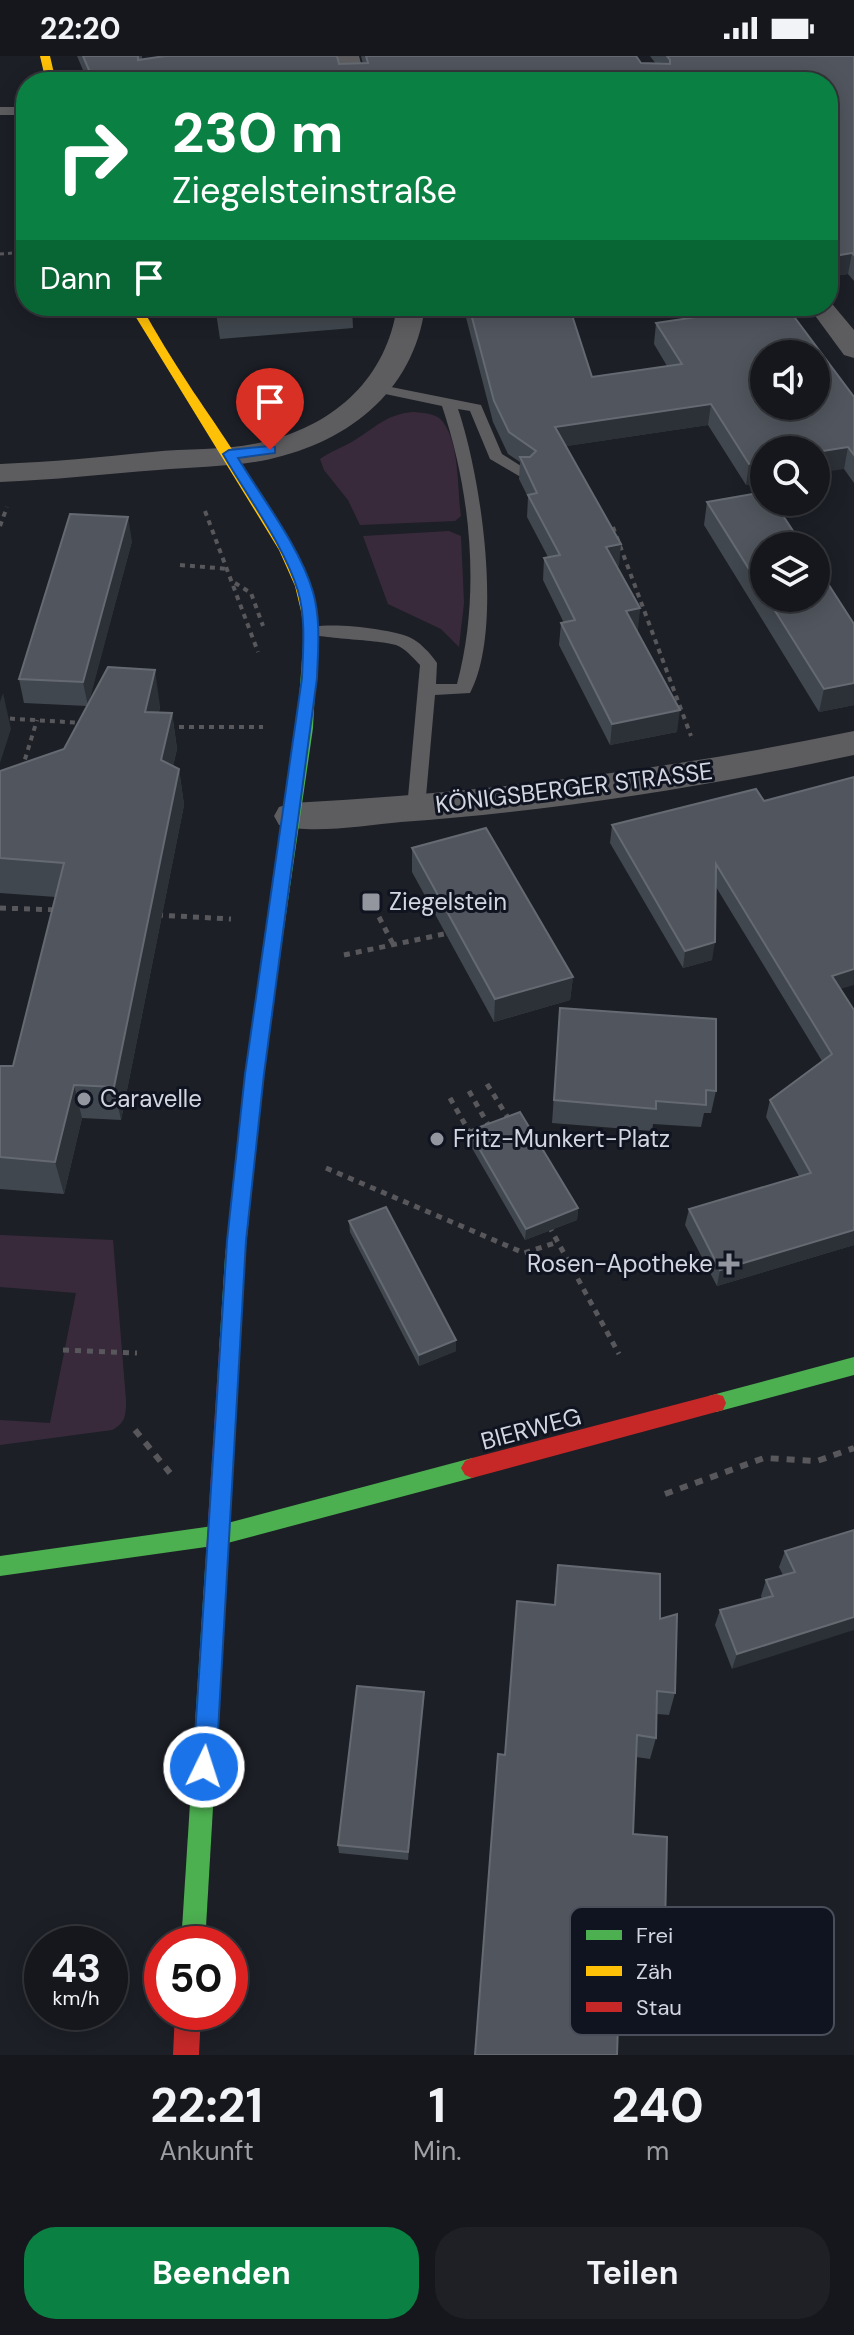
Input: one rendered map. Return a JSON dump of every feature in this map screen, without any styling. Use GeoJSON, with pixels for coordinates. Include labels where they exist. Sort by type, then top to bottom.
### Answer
{"type":"FeatureCollection","features":[{"type":"Feature","properties":{"kind":"street"},"geometry":{"type":"LineString","coordinates":[[140,316],[161,354],[229,454],[293,563],[306,592],[311,631],[305,728],[275,921],[235,1257],[194,1926]]}},
{"type":"Feature","properties":{"kind":"street"},"geometry":{"type":"LineString","coordinates":[[0,473],[270,450],[324,430],[376,388],[400,357],[408,338],[410,316]]}},
{"type":"Feature","properties":{"kind":"street"},"geometry":{"type":"LineString","coordinates":[[829,316],[854,349]]}},
{"type":"Feature","properties":{"kind":"street","name":"KÖNIGSBERGER STRASSE"},"geometry":{"type":"LineString","coordinates":[[292,816],[545,795],[753,765],[854,743]]}},
{"type":"Feature","properties":{"kind":"street","name":"BIERWEG"},"geometry":{"type":"LineString","coordinates":[[0,1566],[220,1535],[854,1366]]}},
{"type":"Feature","properties":{"kind":"street"},"geometry":{"type":"LineString","coordinates":[[186,2055],[187,2030]]}},
{"type":"Feature","properties":{"kind":"lane"},"geometry":{"type":"LineString","coordinates":[[376,388],[476,408],[495,456],[524,473]]}},
{"type":"Feature","properties":{"kind":"lane"},"geometry":{"type":"LineString","coordinates":[[426,690],[464,689],[475,639],[476,582],[466,460],[459,428],[448,402]]}},
{"type":"Feature","properties":{"kind":"lane"},"geometry":{"type":"LineString","coordinates":[[311,631],[359,632],[405,641],[429,663],[416,808]]}},
{"type":"Feature","properties":{"kind":"path"},"geometry":{"type":"LineString","coordinates":[[205,511],[235,583],[258,652]]}},
{"type":"Feature","properties":{"kind":"path"},"geometry":{"type":"LineString","coordinates":[[613,527],[704,770]]}},
{"type":"Feature","properties":{"kind":"path"},"geometry":{"type":"LineString","coordinates":[[180,565],[229,569]]}},
{"type":"Feature","properties":{"kind":"path"},"geometry":{"type":"LineString","coordinates":[[235,583],[251,593]]}},
{"type":"Feature","properties":{"kind":"path"},"geometry":{"type":"LineString","coordinates":[[0,718],[84,723]]}},
{"type":"Feature","properties":{"kind":"path"},"geometry":{"type":"LineString","coordinates":[[19,778],[37,720]]}},
{"type":"Feature","properties":{"kind":"path"},"geometry":{"type":"LineString","coordinates":[[163,727],[305,728]]}},
{"type":"Feature","properties":{"kind":"path"},"geometry":{"type":"LineString","coordinates":[[0,908],[68,911]]}},
{"type":"Feature","properties":{"kind":"path"},"geometry":{"type":"LineString","coordinates":[[155,915],[275,921]]}},
{"type":"Feature","properties":{"kind":"path"},"geometry":{"type":"LineString","coordinates":[[379,917],[393,944]]}},
{"type":"Feature","properties":{"kind":"path"},"geometry":{"type":"LineString","coordinates":[[344,955],[444,934]]}},
{"type":"Feature","properties":{"kind":"path"},"geometry":{"type":"LineString","coordinates":[[487,1084],[512,1125]]}},
{"type":"Feature","properties":{"kind":"path"},"geometry":{"type":"LineString","coordinates":[[469,1091],[493,1132]]}},
{"type":"Feature","properties":{"kind":"path"},"geometry":{"type":"LineString","coordinates":[[450,1098],[474,1139]]}},
{"type":"Feature","properties":{"kind":"path"},"geometry":{"type":"LineString","coordinates":[[326,1168],[524,1253],[558,1242]]}},
{"type":"Feature","properties":{"kind":"path"},"geometry":{"type":"LineString","coordinates":[[545,1219],[619,1354]]}},
{"type":"Feature","properties":{"kind":"path"},"geometry":{"type":"LineString","coordinates":[[63,1350],[137,1353]]}},
{"type":"Feature","properties":{"kind":"path"},"geometry":{"type":"LineString","coordinates":[[665,1494],[764,1458],[817,1461],[854,1448]]}},
{"type":"Feature","properties":{"kind":"shaded area"},"geometry":{"type":"Polygon","coordinates":[[[413,412],[437,417],[448,432],[455,455],[461,516],[455,521],[360,525],[348,500],[324,470],[320,459],[389,418],[413,412]]]}},
{"type":"Feature","properties":{"kind":"shaded area"},"geometry":{"type":"Polygon","coordinates":[[[449,531],[461,536],[464,603],[459,647],[441,629],[388,604],[363,536],[449,531]]]}},
{"type":"Feature","properties":{"kind":"shaded area"},"geometry":{"type":"Polygon","coordinates":[[[0,1235],[113,1240],[126,1410],[120,1424],[112,1430],[0,1445],[0,1420],[50,1423],[76,1293],[0,1287],[0,1235]]]}},
{"type":"Feature","properties":{"kind":"building"},"geometry":{"type":"Polygon","coordinates":[[[83,56],[138,56],[138,60],[165,56],[337,56],[339,64],[368,63],[366,56],[636,56],[641,63],[670,64],[667,56],[854,56],[854,255],[838,255],[838,72],[90,72],[83,56]]]}},
{"type":"Feature","properties":{"kind":"building"},"geometry":{"type":"Polygon","coordinates":[[[472,316],[572,316],[592,377],[682,364],[656,323],[703,316],[793,316],[811,340],[750,340],[750,420],[830,420],[830,365],[854,397],[854,455],[848,447],[830,450],[830,436],[750,436],[749,464],[711,404],[555,427],[621,544],[606,547],[640,608],[626,611],[680,710],[612,724],[561,623],[575,620],[544,558],[560,555],[528,495],[537,493],[520,457],[530,457],[536,451],[509,432],[494,401],[472,316]]]}},
{"type":"Feature","properties":{"kind":"building"},"geometry":{"type":"Polygon","coordinates":[[[750,494],[750,516],[783,516],[794,532],[750,532],[750,571],[707,502],[750,494]]]}},
{"type":"Feature","properties":{"kind":"building"},"geometry":{"type":"Polygon","coordinates":[[[70,514],[128,517],[83,682],[19,679],[70,514]]]}},
{"type":"Feature","properties":{"kind":"building"},"geometry":{"type":"Polygon","coordinates":[[[830,587],[854,624],[854,683],[824,689],[776,612],[830,612],[830,587]]]}},
{"type":"Feature","properties":{"kind":"building"},"geometry":{"type":"Polygon","coordinates":[[[108,667],[155,670],[145,712],[172,713],[161,760],[179,769],[114,1087],[74,1085],[55,1162],[0,1157],[0,1066],[13,1066],[64,863],[0,858],[0,771],[64,749],[108,667]]]}},
{"type":"Feature","properties":{"kind":"building"},"geometry":{"type":"Polygon","coordinates":[[[854,777],[854,969],[832,976],[854,1010],[854,1230],[720,1270],[689,1209],[811,1173],[770,1100],[832,1054],[716,864],[715,942],[685,951],[612,825],[756,789],[764,801],[854,777]]]}},
{"type":"Feature","properties":{"kind":"building"},"geometry":{"type":"Polygon","coordinates":[[[486,828],[573,977],[495,999],[412,848],[486,828]]]}},
{"type":"Feature","properties":{"kind":"building"},"geometry":{"type":"Polygon","coordinates":[[[560,1008],[716,1019],[716,1091],[706,1090],[706,1105],[656,1101],[656,1109],[554,1100],[560,1008]]]}},
{"type":"Feature","properties":{"kind":"building"},"geometry":{"type":"Polygon","coordinates":[[[520,1112],[578,1208],[526,1229],[469,1131],[520,1112]]]}},
{"type":"Feature","properties":{"kind":"building"},"geometry":{"type":"Polygon","coordinates":[[[386,1207],[456,1340],[419,1355],[349,1221],[386,1207]]]}},
{"type":"Feature","properties":{"kind":"building"},"geometry":{"type":"Polygon","coordinates":[[[854,1530],[854,1617],[737,1654],[720,1610],[773,1596],[766,1580],[795,1572],[785,1551],[854,1530]]]}},
{"type":"Feature","properties":{"kind":"building"},"geometry":{"type":"Polygon","coordinates":[[[558,1565],[660,1574],[660,1619],[677,1614],[675,1693],[657,1691],[656,1738],[637,1735],[633,1834],[667,1837],[665,1907],[570,1907],[570,2035],[618,2035],[617,2055],[475,2055],[498,1754],[505,1755],[517,1601],[555,1605],[558,1565]]]}},
{"type":"Feature","properties":{"kind":"building"},"geometry":{"type":"Polygon","coordinates":[[[357,1686],[424,1692],[408,1852],[338,1845],[357,1686]]]}},
{"type":"Feature","properties":{"kind":"traffic: fast"},"geometry":{"type":"LineString","coordinates":[[229,1351],[235,1257],[254,1074],[305,728],[311,631],[308,611]]}},
{"type":"Feature","properties":{"kind":"traffic: fast"},"geometry":{"type":"LineString","coordinates":[[716,1403],[854,1366]]}},
{"type":"Feature","properties":{"kind":"traffic: fast"},"geometry":{"type":"LineString","coordinates":[[0,1566],[220,1535],[472,1468]]}},
{"type":"Feature","properties":{"kind":"traffic: fast"},"geometry":{"type":"LineString","coordinates":[[194,1926],[216,1569]]}},
{"type":"Feature","properties":{"kind":"traffic: slow"},"geometry":{"type":"LineString","coordinates":[[45,56],[49,72]]}},
{"type":"Feature","properties":{"kind":"traffic: slow"},"geometry":{"type":"LineString","coordinates":[[141,316],[286,550],[302,586],[308,611]]}},
{"type":"Feature","properties":{"kind":"traffic: jam"},"geometry":{"type":"LineString","coordinates":[[216,1569],[229,1351]]}},
{"type":"Feature","properties":{"kind":"traffic: jam"},"geometry":{"type":"LineString","coordinates":[[472,1468],[716,1403]]}},
{"type":"Feature","properties":{"kind":"traffic: jam"},"geometry":{"type":"LineString","coordinates":[[186,2055],[187,2030]]}},
{"type":"Feature","properties":{"kind":"place","name":"Ziegelstein"},"geometry":{"type":"Point","coordinates":[371,902]}},
{"type":"Feature","properties":{"kind":"place","name":"Caravelle"},"geometry":{"type":"Point","coordinates":[84,1099]}},
{"type":"Feature","properties":{"kind":"place","name":"Fritz-Munkert-Platz"},"geometry":{"type":"Point","coordinates":[437,1139]}},
{"type":"Feature","properties":{"kind":"place","name":"Rosen-Apotheke"},"geometry":{"type":"Point","coordinates":[729,1264]}},
{"type":"Feature","properties":{"kind":"route"},"geometry":{"type":"LineString","coordinates":[[204,1767],[237,1241],[254,1074],[305,728],[309,678],[311,631],[306,592],[293,563],[229,454],[270,450]]}}]}
